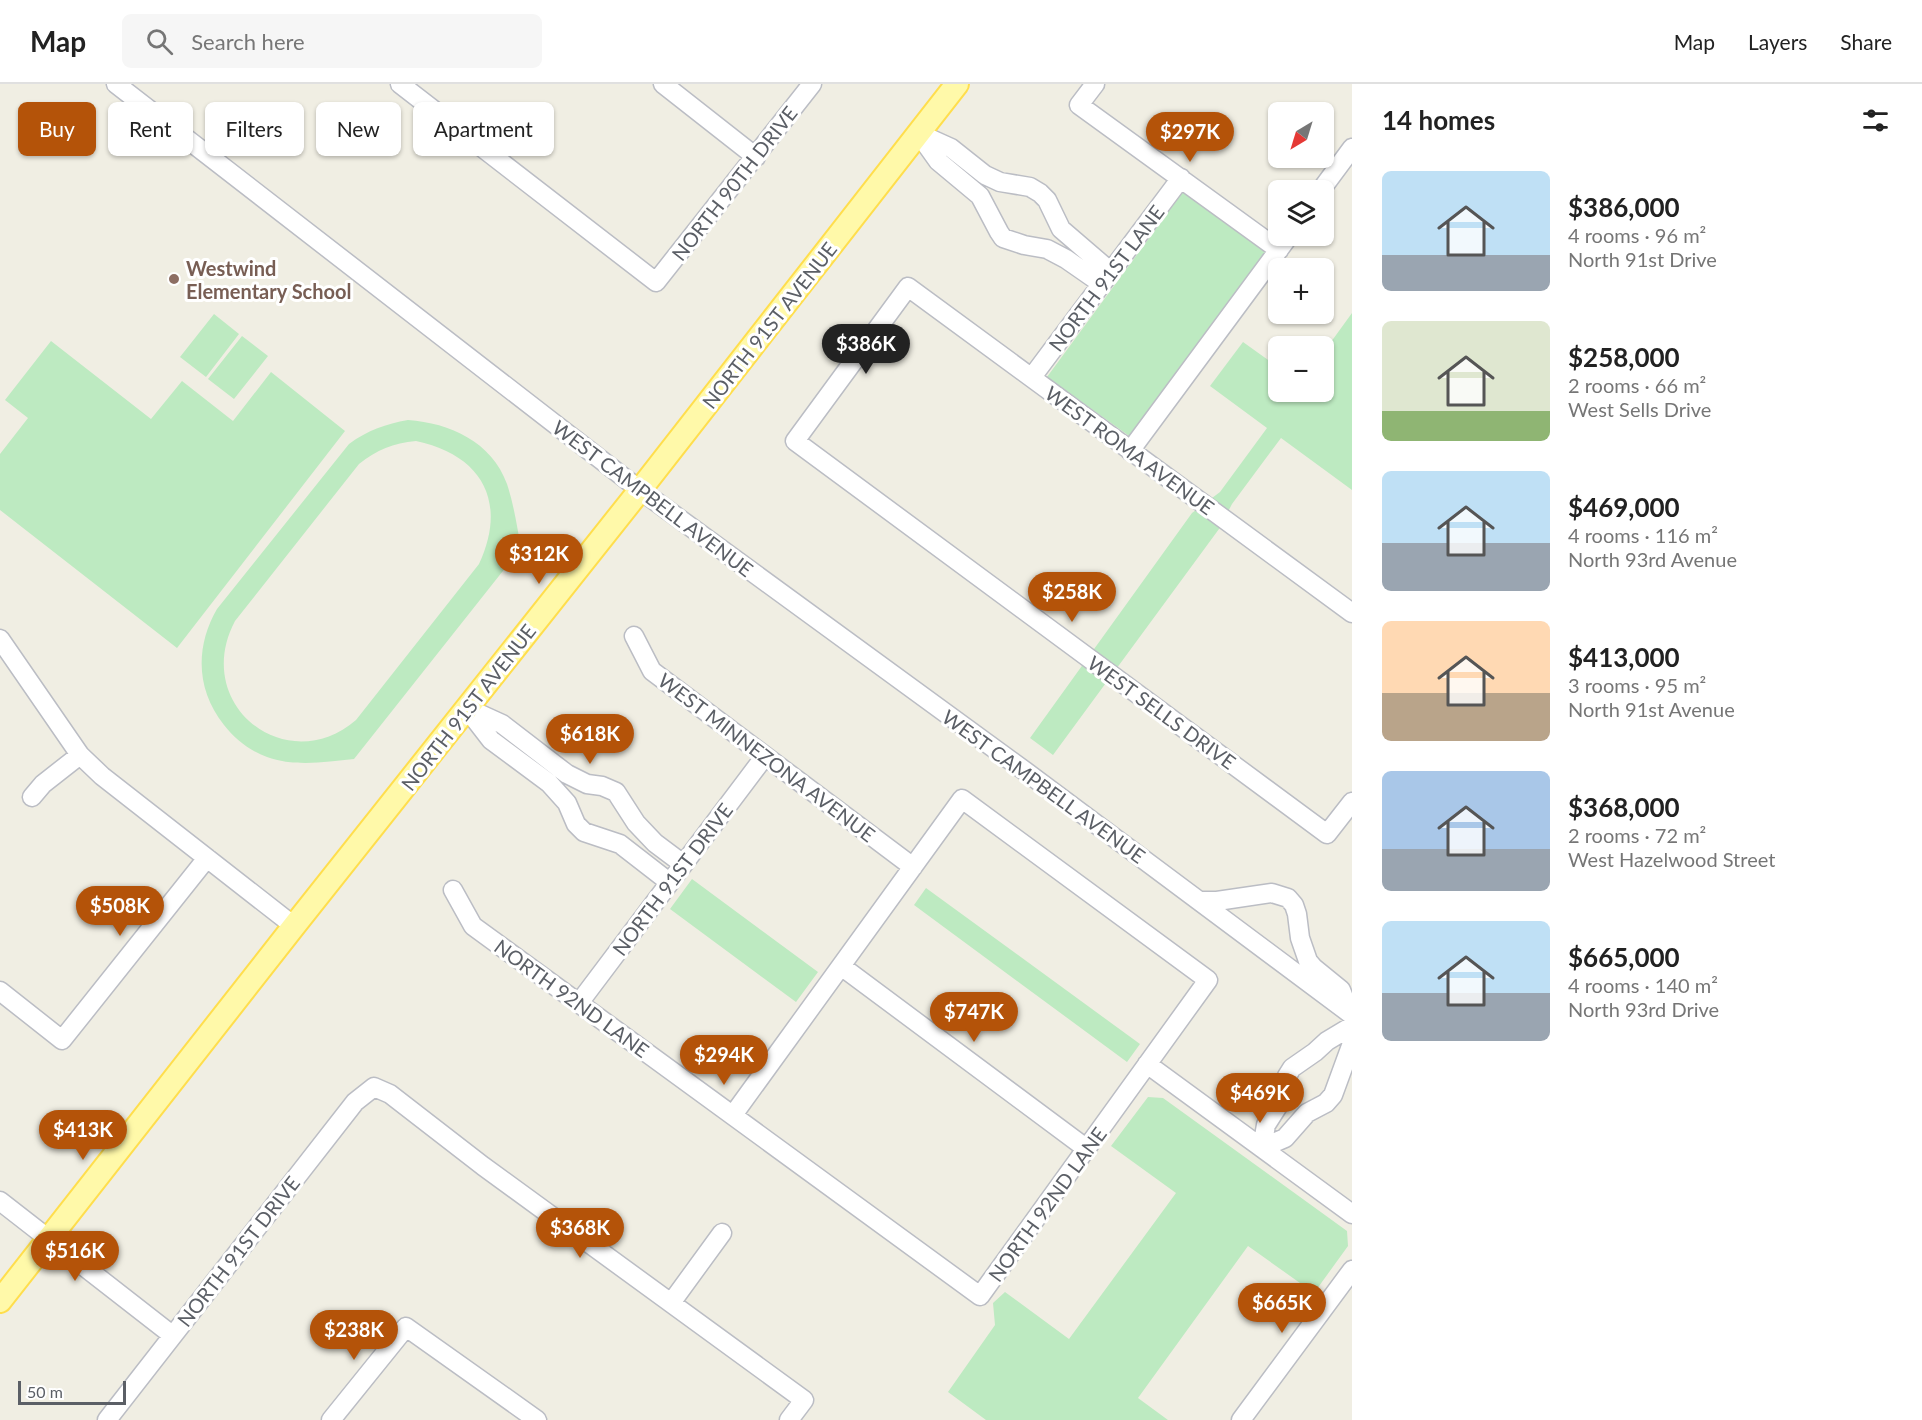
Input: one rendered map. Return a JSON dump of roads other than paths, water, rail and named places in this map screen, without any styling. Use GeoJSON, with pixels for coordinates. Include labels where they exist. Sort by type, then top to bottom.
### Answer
{"type":"FeatureCollection","features":[{"type":"Feature","properties":{"kind":"main road","name":"NORTH 91ST AVENUE"},"geometry":{"type":"LineString","coordinates":[[0,1301],[957,84]]}},
{"type":"Feature","properties":{"kind":"street","name":"WEST CAMPBELL AVENUE"},"geometry":{"type":"LineString","coordinates":[[116,84],[640,490],[1267,951],[1351,1018]]}},
{"type":"Feature","properties":{"kind":"street","name":"NORTH 90TH DRIVE"},"geometry":{"type":"LineString","coordinates":[[400,84],[656,282],[812,84]]}},
{"type":"Feature","properties":{"kind":"street"},"geometry":{"type":"LineString","coordinates":[[663,84],[756,157]]}},
{"type":"Feature","properties":{"kind":"street"},"geometry":{"type":"LineString","coordinates":[[1095,84],[1079,105],[1181,178],[1268,233]]}},
{"type":"Feature","properties":{"kind":"street"},"geometry":{"type":"LineString","coordinates":[[918,133],[951,148],[985,175],[1007,183],[1030,187],[1040,193],[1047,200],[1061,229],[1106,278]]}},
{"type":"Feature","properties":{"kind":"street"},"geometry":{"type":"LineString","coordinates":[[918,133],[938,161],[980,196],[1004,238],[1024,245],[1047,249],[1106,278]]}},
{"type":"Feature","properties":{"kind":"street"},"geometry":{"type":"LineString","coordinates":[[1329,180],[1352,148]]}},
{"type":"Feature","properties":{"kind":"street","name":"NORTH 91ST LANE"},"geometry":{"type":"LineString","coordinates":[[1032,377],[1181,178]]}},
{"type":"Feature","properties":{"kind":"street"},"geometry":{"type":"LineString","coordinates":[[1036,246],[1049,231],[1054,216]]}},
{"type":"Feature","properties":{"kind":"street"},"geometry":{"type":"LineString","coordinates":[[1130,451],[1282,246]]}},
{"type":"Feature","properties":{"kind":"street","name":"WEST ROMA AVENUE"},"geometry":{"type":"LineString","coordinates":[[795,441],[908,287],[1352,613]]}},
{"type":"Feature","properties":{"kind":"street","name":"WEST SELLS DRIVE"},"geometry":{"type":"LineString","coordinates":[[795,441],[1327,834],[1352,802]]}},
{"type":"Feature","properties":{"kind":"street","name":"WEST MINNEZONA AVENUE"},"geometry":{"type":"LineString","coordinates":[[634,636],[652,671],[913,867]]}},
{"type":"Feature","properties":{"kind":"street"},"geometry":{"type":"LineString","coordinates":[[0,639],[80,755],[102,776],[294,926]]}},
{"type":"Feature","properties":{"kind":"street"},"geometry":{"type":"LineString","coordinates":[[467,709],[502,724],[567,774],[587,784],[602,786],[616,792],[636,823],[655,843],[683,864]]}},
{"type":"Feature","properties":{"kind":"street"},"geometry":{"type":"LineString","coordinates":[[467,709],[491,740],[549,783],[567,803],[576,824],[584,832],[620,844],[669,882]]}},
{"type":"Feature","properties":{"kind":"street"},"geometry":{"type":"LineString","coordinates":[[32,797],[42,784],[80,755]]}},
{"type":"Feature","properties":{"kind":"street","name":"NORTH 91ST DRIVE"},"geometry":{"type":"LineString","coordinates":[[579,1003],[765,756]]}},
{"type":"Feature","properties":{"kind":"street","name":"NORTH 92ND LANE"},"geometry":{"type":"LineString","coordinates":[[453,890],[473,926],[980,1296],[1208,980],[962,799],[913,867]]}},
{"type":"Feature","properties":{"kind":"street"},"geometry":{"type":"LineString","coordinates":[[620,844],[636,823]]}},
{"type":"Feature","properties":{"kind":"street"},"geometry":{"type":"LineString","coordinates":[[0,991],[62,1040],[207,858]]}},
{"type":"Feature","properties":{"kind":"street"},"geometry":{"type":"LineString","coordinates":[[733,1115],[913,867]]}},
{"type":"Feature","properties":{"kind":"street"},"geometry":{"type":"LineString","coordinates":[[1199,901],[1217,901],[1272,893],[1288,898],[1297,914],[1303,950],[1308,960],[1314,969],[1341,990],[1351,1018],[1315,1053],[1292,1068],[1287,1076],[1280,1103],[1266,1125],[1262,1148]]}},
{"type":"Feature","properties":{"kind":"street"},"geometry":{"type":"LineString","coordinates":[[1267,951],[1282,950],[1300,931]]}},
{"type":"Feature","properties":{"kind":"street"},"geometry":{"type":"LineString","coordinates":[[841,966],[1087,1149]]}},
{"type":"Feature","properties":{"kind":"street"},"geometry":{"type":"LineString","coordinates":[[1262,1148],[1286,1138],[1307,1113],[1333,1095],[1352,1043]]}},
{"type":"Feature","properties":{"kind":"street"},"geometry":{"type":"LineString","coordinates":[[1147,1064],[1352,1214]]}},
{"type":"Feature","properties":{"kind":"street","name":"NORTH 91ST DRIVE"},"geometry":{"type":"LineString","coordinates":[[107,1420],[355,1102],[374,1087],[390,1094],[483,1166],[671,1303]]}},
{"type":"Feature","properties":{"kind":"street"},"geometry":{"type":"LineString","coordinates":[[0,1201],[172,1335]]}},
{"type":"Feature","properties":{"kind":"street"},"geometry":{"type":"LineString","coordinates":[[722,1233],[671,1303],[804,1400],[789,1420]]}},
{"type":"Feature","properties":{"kind":"street"},"geometry":{"type":"LineString","coordinates":[[1240,1420],[1352,1270]]}},
{"type":"Feature","properties":{"kind":"street"},"geometry":{"type":"LineString","coordinates":[[331,1420],[406,1327],[537,1420]]}},
{"type":"Feature","properties":{"kind":"place","name":"Westwind Elementary School"},"geometry":{"type":"Point","coordinates":[174,279]}}]}
